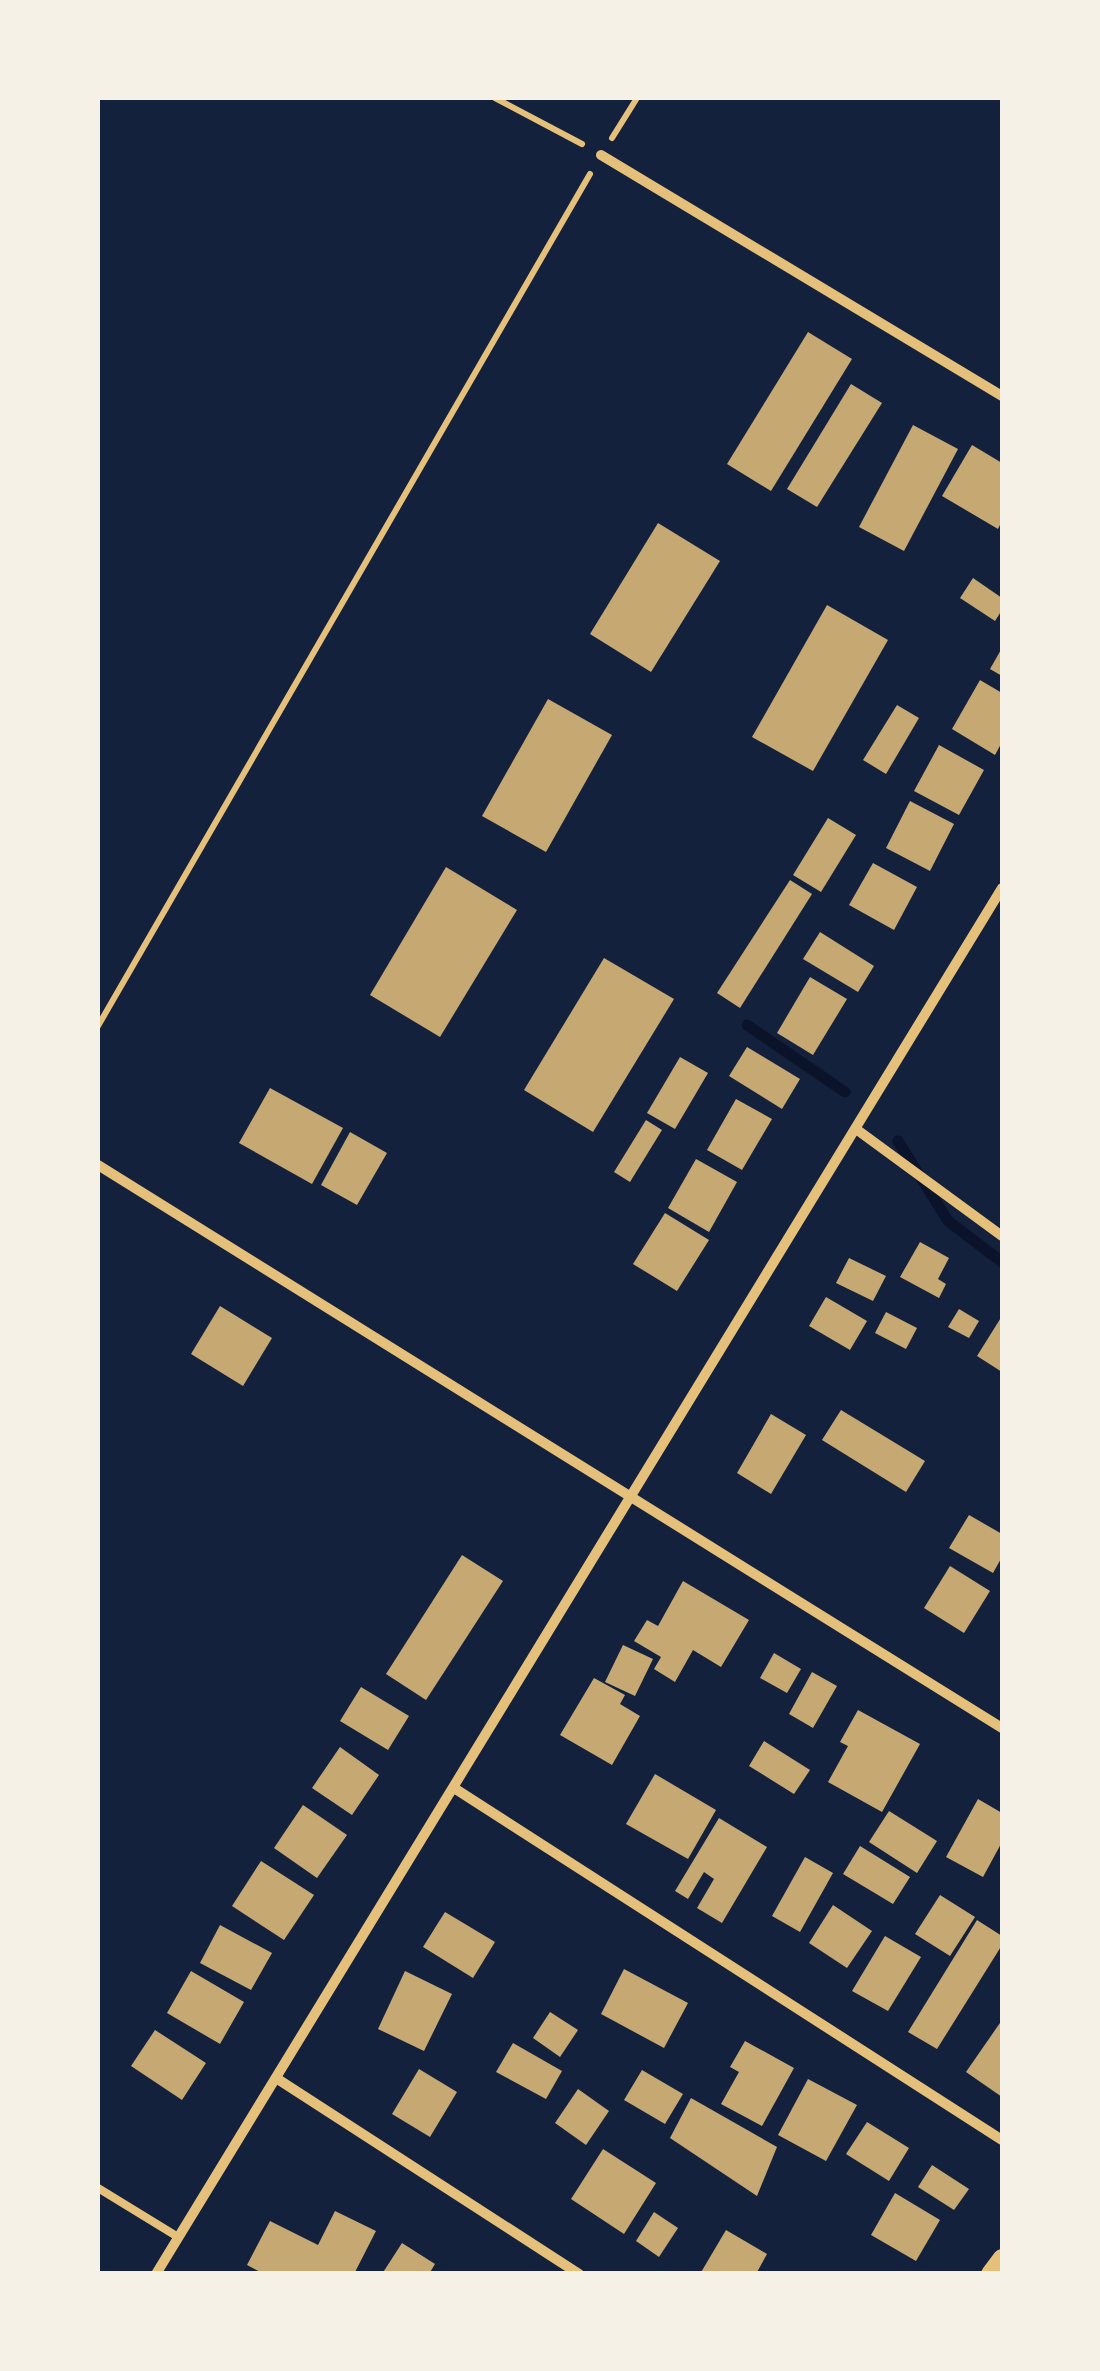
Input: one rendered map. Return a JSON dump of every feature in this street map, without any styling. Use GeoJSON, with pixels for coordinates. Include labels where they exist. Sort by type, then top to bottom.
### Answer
{"type":"FeatureCollection","features":[{"type":"Feature","properties":{"kind":"street"},"geometry":{"type":"LineString","coordinates":[[602,155],[1002,396]]}},
{"type":"Feature","properties":{"kind":"street"},"geometry":{"type":"LineString","coordinates":[[156,2274],[1002,888]]}},
{"type":"Feature","properties":{"kind":"street"},"geometry":{"type":"LineString","coordinates":[[856,1129],[1002,1236]]}},
{"type":"Feature","properties":{"kind":"street"},"geometry":{"type":"LineString","coordinates":[[98,1165],[1002,1728]]}},
{"type":"Feature","properties":{"kind":"street"},"geometry":{"type":"LineString","coordinates":[[454,1788],[1002,2140]]}},
{"type":"Feature","properties":{"kind":"street"},"geometry":{"type":"LineString","coordinates":[[276,2078],[579,2274]]}},
{"type":"Feature","properties":{"kind":"street"},"geometry":{"type":"LineString","coordinates":[[990,2274],[1002,2258]]}},
{"type":"Feature","properties":{"kind":"lane"},"geometry":{"type":"LineString","coordinates":[[98,2188],[178,2237]]}},
{"type":"Feature","properties":{"kind":"path"},"geometry":{"type":"LineString","coordinates":[[495,98],[602,155]]}},
{"type":"Feature","properties":{"kind":"path"},"geometry":{"type":"LineString","coordinates":[[98,1026],[637,98]]}},
{"type":"Feature","properties":{"kind":"building"},"geometry":{"type":"Polygon","coordinates":[[[808,332],[852,359],[771,491],[727,464],[808,332]]]}},
{"type":"Feature","properties":{"kind":"building"},"geometry":{"type":"Polygon","coordinates":[[[851,384],[882,403],[817,507],[787,489],[851,384]]]}},
{"type":"Feature","properties":{"kind":"building"},"geometry":{"type":"Polygon","coordinates":[[[913,425],[958,449],[904,551],[859,527],[913,425]]]}},
{"type":"Feature","properties":{"kind":"building"},"geometry":{"type":"Polygon","coordinates":[[[972,445],[1002,463],[1002,521],[998,529],[942,496],[972,445]]]}},
{"type":"Feature","properties":{"kind":"building"},"geometry":{"type":"Polygon","coordinates":[[[658,523],[720,561],[651,672],[590,634],[658,523]]]}},
{"type":"Feature","properties":{"kind":"building"},"geometry":{"type":"Polygon","coordinates":[[[973,578],[1002,598],[1002,610],[995,621],[960,598],[973,578]]]}},
{"type":"Feature","properties":{"kind":"building"},"geometry":{"type":"Polygon","coordinates":[[[827,605],[888,640],[813,771],[752,737],[827,605]]]}},
{"type":"Feature","properties":{"kind":"building"},"geometry":{"type":"Polygon","coordinates":[[[1002,648],[1002,676],[990,669],[1002,648]]]}},
{"type":"Feature","properties":{"kind":"building"},"geometry":{"type":"Polygon","coordinates":[[[980,680],[1002,693],[1002,742],[995,755],[952,729],[980,680]]]}},
{"type":"Feature","properties":{"kind":"building"},"geometry":{"type":"Polygon","coordinates":[[[548,699],[612,735],[546,852],[482,816],[548,699]]]}},
{"type":"Feature","properties":{"kind":"building"},"geometry":{"type":"Polygon","coordinates":[[[897,705],[919,718],[886,774],[863,760],[897,705]]]}},
{"type":"Feature","properties":{"kind":"building"},"geometry":{"type":"Polygon","coordinates":[[[939,745],[984,770],[959,815],[914,791],[939,745]]]}},
{"type":"Feature","properties":{"kind":"building"},"geometry":{"type":"Polygon","coordinates":[[[910,801],[954,824],[930,871],[886,848],[910,801]]]}},
{"type":"Feature","properties":{"kind":"building"},"geometry":{"type":"Polygon","coordinates":[[[828,818],[856,835],[821,892],[793,875],[828,818]]]}},
{"type":"Feature","properties":{"kind":"building"},"geometry":{"type":"Polygon","coordinates":[[[873,863],[917,887],[894,930],[849,905],[873,863]]]}},
{"type":"Feature","properties":{"kind":"building"},"geometry":{"type":"Polygon","coordinates":[[[446,867],[517,910],[440,1037],[370,995],[446,867]]]}},
{"type":"Feature","properties":{"kind":"building"},"geometry":{"type":"Polygon","coordinates":[[[790,880],[812,894],[740,1008],[717,993],[790,880]]]}},
{"type":"Feature","properties":{"kind":"building"},"geometry":{"type":"Polygon","coordinates":[[[820,932],[874,966],[858,992],[803,959],[820,932]]]}},
{"type":"Feature","properties":{"kind":"building"},"geometry":{"type":"Polygon","coordinates":[[[604,958],[674,999],[593,1132],[524,1090],[604,958]]]}},
{"type":"Feature","properties":{"kind":"building"},"geometry":{"type":"Polygon","coordinates":[[[810,977],[847,999],[813,1055],[777,1033],[810,977]]]}},
{"type":"Feature","properties":{"kind":"building"},"geometry":{"type":"Polygon","coordinates":[[[747,1047],[800,1079],[782,1109],[729,1076],[747,1047]]]}},
{"type":"Feature","properties":{"kind":"building"},"geometry":{"type":"Polygon","coordinates":[[[680,1057],[708,1073],[675,1129],[647,1113],[680,1057]]]}},
{"type":"Feature","properties":{"kind":"building"},"geometry":{"type":"Polygon","coordinates":[[[270,1088],[343,1128],[312,1184],[239,1143],[270,1088]]]}},
{"type":"Feature","properties":{"kind":"building"},"geometry":{"type":"Polygon","coordinates":[[[736,1099],[772,1119],[742,1170],[707,1150],[736,1099]]]}},
{"type":"Feature","properties":{"kind":"building"},"geometry":{"type":"Polygon","coordinates":[[[646,1120],[662,1130],[630,1182],[614,1172],[646,1120]]]}},
{"type":"Feature","properties":{"kind":"building"},"geometry":{"type":"Polygon","coordinates":[[[350,1132],[387,1153],[357,1205],[321,1185],[350,1132]]]}},
{"type":"Feature","properties":{"kind":"building"},"geometry":{"type":"Polygon","coordinates":[[[696,1159],[737,1182],[709,1232],[668,1208],[696,1159]]]}},
{"type":"Feature","properties":{"kind":"building"},"geometry":{"type":"Polygon","coordinates":[[[665,1213],[709,1240],[677,1291],[633,1264],[665,1213]]]}},
{"type":"Feature","properties":{"kind":"building"},"geometry":{"type":"Polygon","coordinates":[[[920,1242],[949,1258],[938,1279],[946,1284],[939,1298],[900,1277],[920,1242]]]}},
{"type":"Feature","properties":{"kind":"building"},"geometry":{"type":"Polygon","coordinates":[[[849,1258],[886,1276],[873,1301],[836,1283],[849,1258]]]}},
{"type":"Feature","properties":{"kind":"building"},"geometry":{"type":"Polygon","coordinates":[[[826,1297],[867,1321],[850,1350],[809,1326],[826,1297]]]}},
{"type":"Feature","properties":{"kind":"building"},"geometry":{"type":"Polygon","coordinates":[[[220,1306],[272,1338],[243,1386],[191,1354],[220,1306]]]}},
{"type":"Feature","properties":{"kind":"building"},"geometry":{"type":"Polygon","coordinates":[[[959,1309],[979,1321],[969,1338],[948,1327],[959,1309]]]}},
{"type":"Feature","properties":{"kind":"building"},"geometry":{"type":"Polygon","coordinates":[[[886,1312],[917,1328],[906,1349],[875,1333],[886,1312]]]}},
{"type":"Feature","properties":{"kind":"building"},"geometry":{"type":"Polygon","coordinates":[[[1002,1316],[1002,1372],[977,1356],[1002,1316]]]}},
{"type":"Feature","properties":{"kind":"building"},"geometry":{"type":"Polygon","coordinates":[[[841,1410],[925,1461],[906,1492],[822,1440],[841,1410]]]}},
{"type":"Feature","properties":{"kind":"building"},"geometry":{"type":"Polygon","coordinates":[[[771,1414],[806,1435],[771,1494],[737,1473],[771,1414]]]}},
{"type":"Feature","properties":{"kind":"building"},"geometry":{"type":"Polygon","coordinates":[[[969,1515],[1002,1534],[1002,1557],[993,1573],[949,1548],[969,1515]]]}},
{"type":"Feature","properties":{"kind":"building"},"geometry":{"type":"Polygon","coordinates":[[[462,1555],[503,1581],[426,1700],[386,1674],[462,1555]]]}},
{"type":"Feature","properties":{"kind":"building"},"geometry":{"type":"Polygon","coordinates":[[[950,1566],[990,1591],[964,1633],[924,1608],[950,1566]]]}},
{"type":"Feature","properties":{"kind":"building"},"geometry":{"type":"Polygon","coordinates":[[[683,1581],[749,1620],[721,1667],[693,1650],[675,1682],[654,1669],[661,1657],[634,1641],[647,1620],[658,1626],[683,1581]]]}},
{"type":"Feature","properties":{"kind":"building"},"geometry":{"type":"Polygon","coordinates":[[[623,1645],[653,1659],[635,1696],[605,1682],[623,1645]]]}},
{"type":"Feature","properties":{"kind":"building"},"geometry":{"type":"Polygon","coordinates":[[[774,1653],[801,1669],[787,1693],[760,1678],[774,1653]]]}},
{"type":"Feature","properties":{"kind":"building"},"geometry":{"type":"Polygon","coordinates":[[[812,1672],[837,1686],[813,1728],[789,1714],[812,1672]]]}},
{"type":"Feature","properties":{"kind":"building"},"geometry":{"type":"Polygon","coordinates":[[[594,1678],[625,1695],[620,1704],[640,1716],[612,1765],[560,1735],[594,1678]]]}},
{"type":"Feature","properties":{"kind":"building"},"geometry":{"type":"Polygon","coordinates":[[[361,1687],[409,1716],[388,1750],[340,1721],[361,1687]]]}},
{"type":"Feature","properties":{"kind":"building"},"geometry":{"type":"Polygon","coordinates":[[[858,1710],[920,1744],[882,1812],[828,1782],[848,1746],[840,1742],[858,1710]]]}},
{"type":"Feature","properties":{"kind":"building"},"geometry":{"type":"Polygon","coordinates":[[[764,1741],[810,1770],[794,1794],[749,1766],[764,1741]]]}},
{"type":"Feature","properties":{"kind":"building"},"geometry":{"type":"Polygon","coordinates":[[[340,1747],[379,1775],[352,1815],[312,1788],[340,1747]]]}},
{"type":"Feature","properties":{"kind":"building"},"geometry":{"type":"Polygon","coordinates":[[[655,1774],[716,1810],[688,1859],[626,1824],[655,1774]]]}},
{"type":"Feature","properties":{"kind":"building"},"geometry":{"type":"Polygon","coordinates":[[[978,1799],[1002,1813],[1002,1842],[983,1877],[946,1857],[978,1799]]]}},
{"type":"Feature","properties":{"kind":"building"},"geometry":{"type":"Polygon","coordinates":[[[303,1805],[347,1835],[317,1878],[274,1848],[303,1805]]]}},
{"type":"Feature","properties":{"kind":"building"},"geometry":{"type":"Polygon","coordinates":[[[889,1811],[937,1841],[917,1873],[869,1842],[889,1811]]]}},
{"type":"Feature","properties":{"kind":"building"},"geometry":{"type":"Polygon","coordinates":[[[719,1818],[767,1847],[722,1923],[697,1908],[714,1879],[704,1872],[688,1899],[675,1891],[719,1818]]]}},
{"type":"Feature","properties":{"kind":"building"},"geometry":{"type":"Polygon","coordinates":[[[860,1846],[910,1877],[893,1904],[843,1874],[860,1846]]]}},
{"type":"Feature","properties":{"kind":"building"},"geometry":{"type":"Polygon","coordinates":[[[805,1857],[833,1873],[800,1932],[772,1916],[805,1857]]]}},
{"type":"Feature","properties":{"kind":"building"},"geometry":{"type":"Polygon","coordinates":[[[261,1861],[314,1895],[284,1940],[232,1906],[261,1861]]]}},
{"type":"Feature","properties":{"kind":"building"},"geometry":{"type":"Polygon","coordinates":[[[940,1895],[975,1917],[950,1956],[915,1934],[940,1895]]]}},
{"type":"Feature","properties":{"kind":"building"},"geometry":{"type":"Polygon","coordinates":[[[833,1905],[872,1931],[847,1968],[809,1943],[833,1905]]]}},
{"type":"Feature","properties":{"kind":"building"},"geometry":{"type":"Polygon","coordinates":[[[445,1912],[495,1942],[473,1978],[423,1947],[445,1912]]]}},
{"type":"Feature","properties":{"kind":"building"},"geometry":{"type":"Polygon","coordinates":[[[977,1920],[1002,1936],[1002,1945],[937,2049],[908,2032],[977,1920]]]}},
{"type":"Feature","properties":{"kind":"building"},"geometry":{"type":"Polygon","coordinates":[[[220,1925],[272,1953],[251,1990],[200,1963],[220,1925]]]}},
{"type":"Feature","properties":{"kind":"building"},"geometry":{"type":"Polygon","coordinates":[[[885,1936],[921,1957],[888,2011],[852,1991],[885,1936]]]}},
{"type":"Feature","properties":{"kind":"building"},"geometry":{"type":"Polygon","coordinates":[[[624,1969],[688,2003],[664,2048],[601,2014],[624,1969]]]}},
{"type":"Feature","properties":{"kind":"building"},"geometry":{"type":"Polygon","coordinates":[[[191,1971],[244,2002],[220,2044],[167,2013],[191,1971]]]}},
{"type":"Feature","properties":{"kind":"building"},"geometry":{"type":"Polygon","coordinates":[[[405,1971],[452,1994],[424,2051],[378,2029],[405,1971]]]}},
{"type":"Feature","properties":{"kind":"building"},"geometry":{"type":"Polygon","coordinates":[[[550,2012],[578,2030],[560,2057],[533,2038],[550,2012]]]}},
{"type":"Feature","properties":{"kind":"building"},"geometry":{"type":"Polygon","coordinates":[[[1002,2020],[1002,2097],[966,2072],[1002,2020]]]}},
{"type":"Feature","properties":{"kind":"building"},"geometry":{"type":"Polygon","coordinates":[[[155,2030],[206,2063],[182,2100],[131,2066],[155,2030]]]}},
{"type":"Feature","properties":{"kind":"building"},"geometry":{"type":"Polygon","coordinates":[[[745,2041],[794,2068],[762,2126],[721,2104],[739,2072],[730,2067],[745,2041]]]}},
{"type":"Feature","properties":{"kind":"building"},"geometry":{"type":"Polygon","coordinates":[[[513,2043],[562,2071],[546,2099],[496,2072],[513,2043]]]}},
{"type":"Feature","properties":{"kind":"building"},"geometry":{"type":"Polygon","coordinates":[[[419,2069],[457,2092],[430,2137],[392,2114],[419,2069]]]}},
{"type":"Feature","properties":{"kind":"building"},"geometry":{"type":"Polygon","coordinates":[[[642,2070],[683,2094],[665,2124],[624,2100],[642,2070]]]}},
{"type":"Feature","properties":{"kind":"building"},"geometry":{"type":"Polygon","coordinates":[[[808,2079],[857,2105],[826,2161],[778,2135],[808,2079]]]}},
{"type":"Feature","properties":{"kind":"building"},"geometry":{"type":"Polygon","coordinates":[[[578,2089],[609,2111],[586,2145],[555,2123],[578,2089]]]}},
{"type":"Feature","properties":{"kind":"building"},"geometry":{"type":"Polygon","coordinates":[[[691,2098],[777,2147],[757,2196],[670,2138],[691,2098]]]}},
{"type":"Feature","properties":{"kind":"building"},"geometry":{"type":"Polygon","coordinates":[[[867,2122],[909,2148],[889,2181],[846,2154],[867,2122]]]}},
{"type":"Feature","properties":{"kind":"building"},"geometry":{"type":"Polygon","coordinates":[[[603,2149],[656,2183],[624,2234],[571,2199],[603,2149]]]}},
{"type":"Feature","properties":{"kind":"building"},"geometry":{"type":"Polygon","coordinates":[[[932,2165],[969,2189],[954,2210],[918,2187],[932,2165]]]}},
{"type":"Feature","properties":{"kind":"building"},"geometry":{"type":"Polygon","coordinates":[[[895,2193],[940,2220],[916,2261],[871,2235],[895,2193]]]}},
{"type":"Feature","properties":{"kind":"building"},"geometry":{"type":"Polygon","coordinates":[[[335,2211],[376,2231],[354,2274],[264,2274],[247,2265],[270,2221],[318,2245],[335,2211]]]}},
{"type":"Feature","properties":{"kind":"building"},"geometry":{"type":"Polygon","coordinates":[[[654,2212],[678,2228],[659,2257],[636,2241],[654,2212]]]}},
{"type":"Feature","properties":{"kind":"building"},"geometry":{"type":"Polygon","coordinates":[[[726,2230],[767,2254],[756,2274],[700,2274],[726,2230]]]}},
{"type":"Feature","properties":{"kind":"building"},"geometry":{"type":"Polygon","coordinates":[[[402,2243],[435,2264],[429,2274],[382,2274],[402,2243]]]}},
{"type":"Feature","properties":{"kind":"waterway"},"geometry":{"type":"LineString","coordinates":[[747,1025],[845,1092]]}},
{"type":"Feature","properties":{"kind":"waterway"},"geometry":{"type":"LineString","coordinates":[[898,1141],[948,1221],[1002,1262]]}}]}
